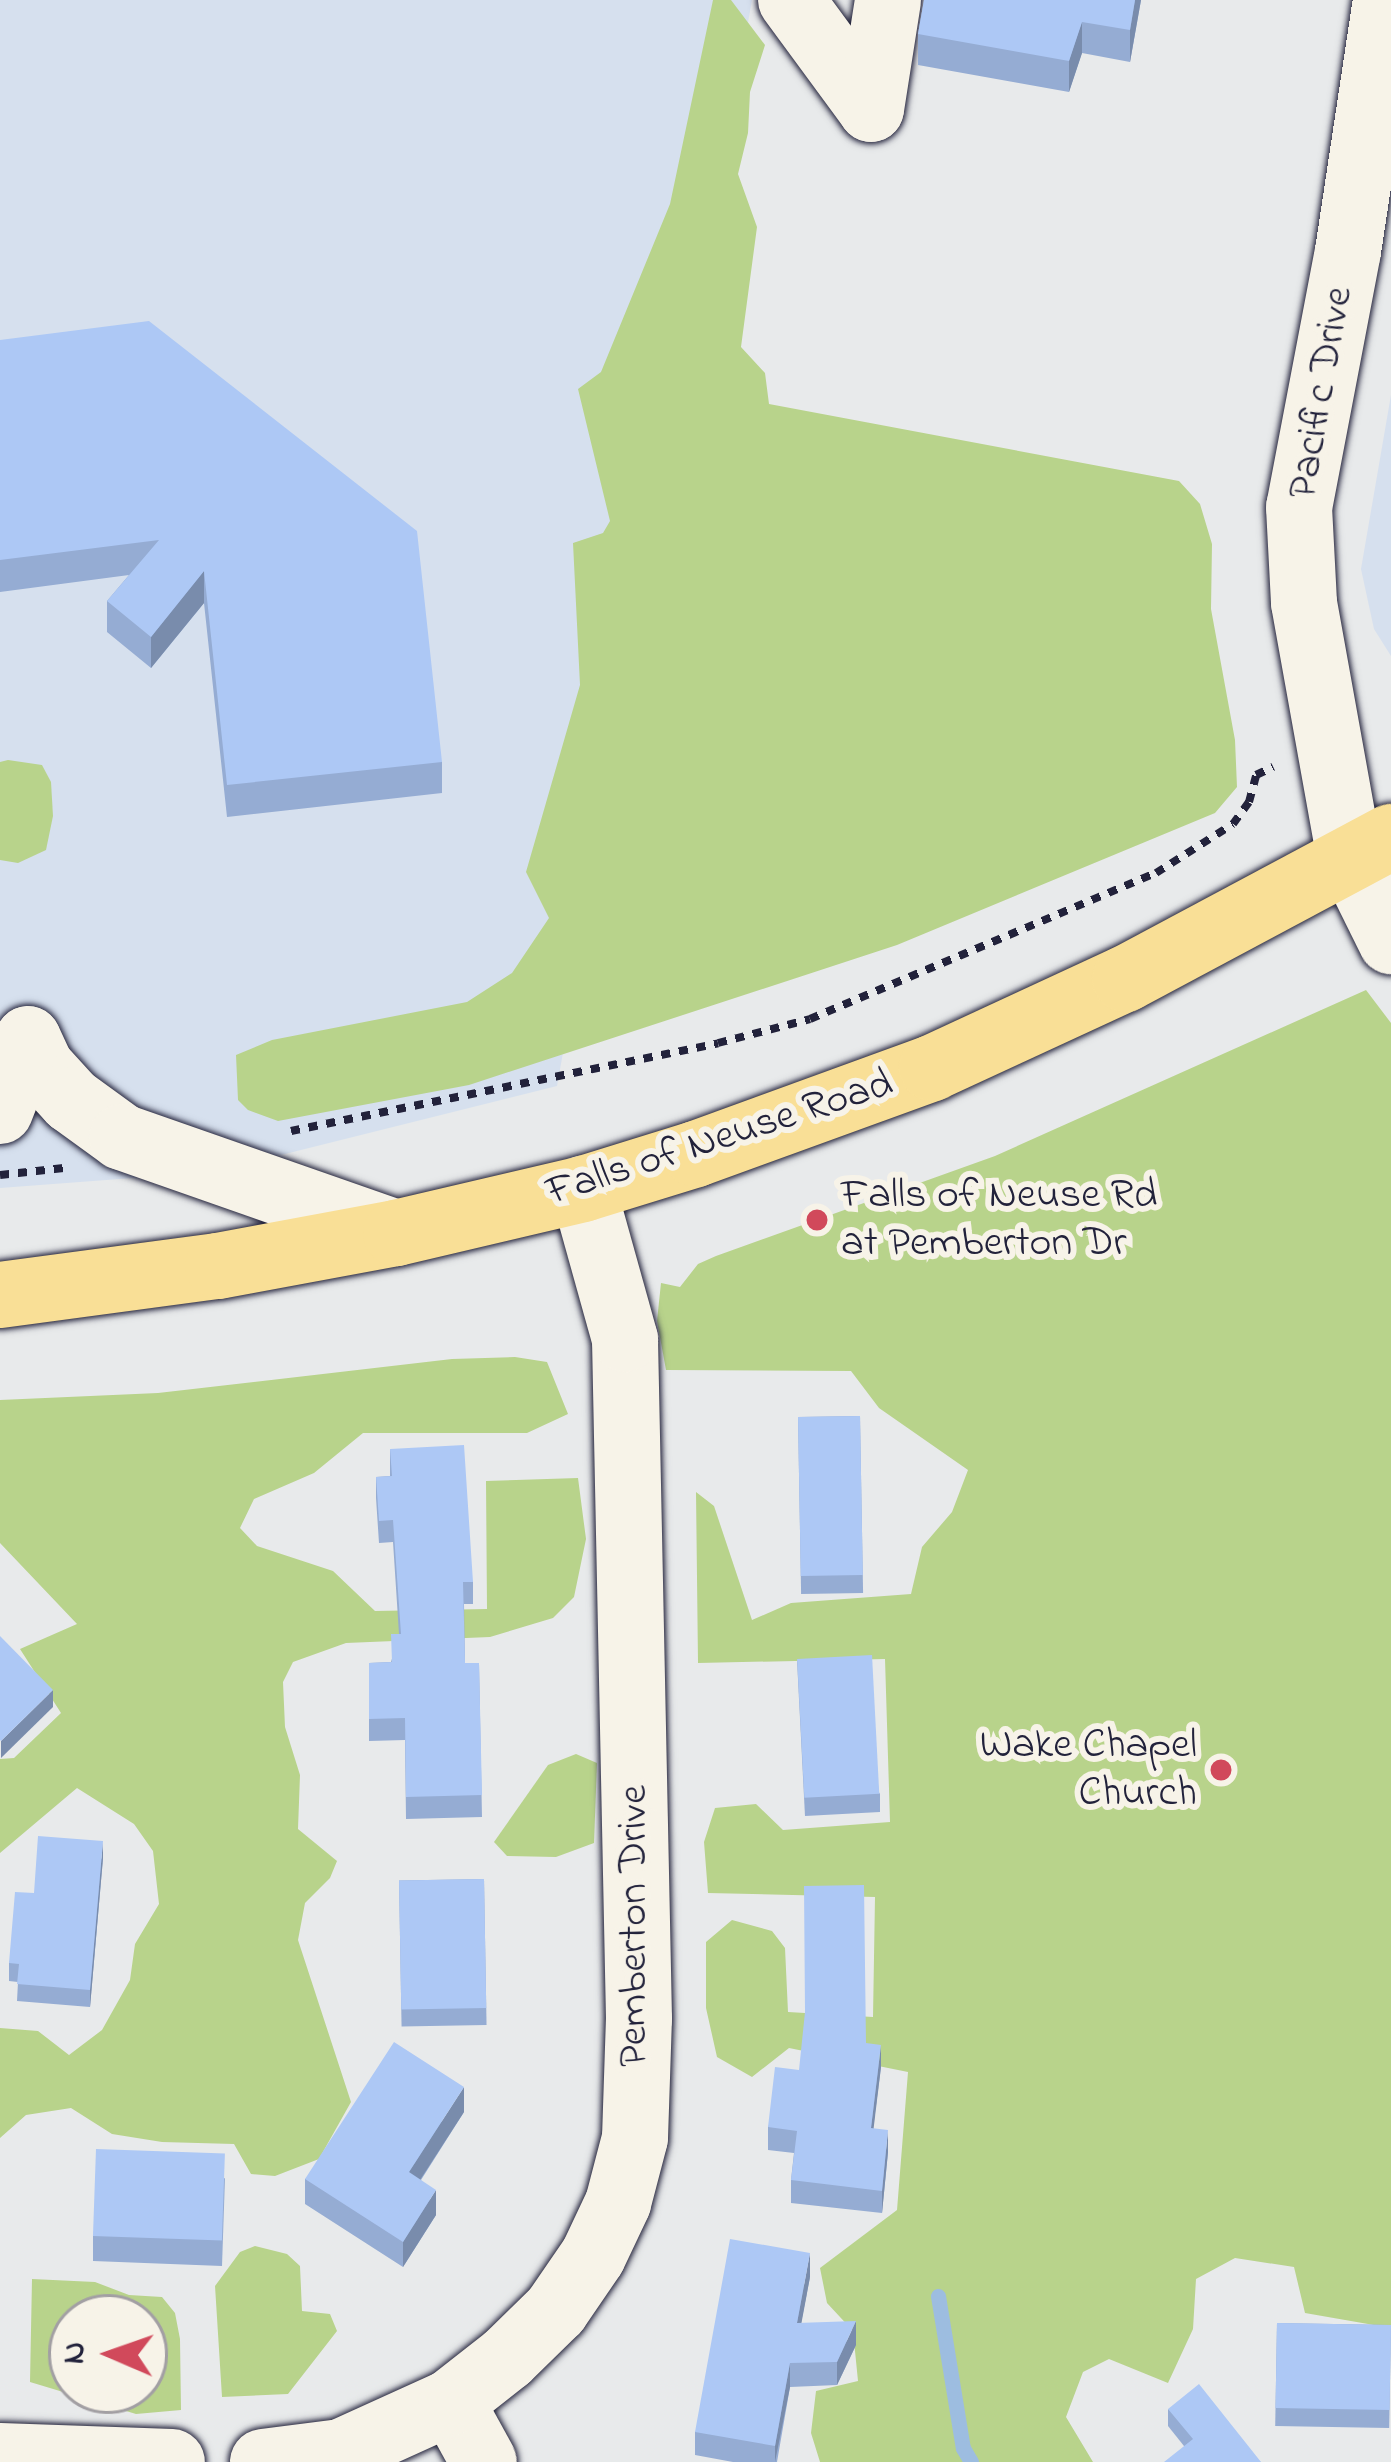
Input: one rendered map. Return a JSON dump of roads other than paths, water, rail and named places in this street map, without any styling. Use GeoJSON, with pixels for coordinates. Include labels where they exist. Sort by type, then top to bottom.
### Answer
{"type":"FeatureCollection","features":[{"type":"Feature","properties":{"kind":"main road","name":"Falls of Neuse Road"},"geometry":{"type":"LineString","coordinates":[[0,1295],[218,1266],[396,1233],[583,1189],[785,1124],[932,1069],[1125,979],[1371,848]]}},
{"type":"Feature","properties":{"kind":"street"},"geometry":{"type":"LineString","coordinates":[[833,38],[878,0]]}},
{"type":"Feature","properties":{"kind":"street"},"geometry":{"type":"LineString","coordinates":[[833,38],[888,0]]}},
{"type":"Feature","properties":{"kind":"street","name":"Pacific Drive"},"geometry":{"type":"LineString","coordinates":[[1386,0],[1348,251],[1298,507],[1304,603],[1371,848],[1391,941]]}},
{"type":"Feature","properties":{"kind":"street"},"geometry":{"type":"LineString","coordinates":[[0,1112],[28,1039],[41,1067],[71,1100],[122,1137],[396,1233]]}},
{"type":"Feature","properties":{"kind":"street","name":"Pemberton Drive"},"geometry":{"type":"LineString","coordinates":[[263,2462],[341,2452],[451,2402],[556,2310],[593,2256],[618,2203],[635,2138],[639,2019],[625,1339],[583,1189]]}},
{"type":"Feature","properties":{"kind":"street"},"geometry":{"type":"LineString","coordinates":[[451,2402],[484,2462]]}},
{"type":"Feature","properties":{"kind":"street"},"geometry":{"type":"LineString","coordinates":[[0,2456],[172,2462]]}},
{"type":"Feature","properties":{"kind":"waterway"},"geometry":{"type":"LineString","coordinates":[[938,2296],[963,2448],[971,2462]]}},
{"type":"Feature","properties":{"kind":"place","name":"Falls of Neuse Rd at Pemberton Dr"},"geometry":{"type":"Point","coordinates":[817,1220]}},
{"type":"Feature","properties":{"kind":"place","name":"Wake Chapel Church"},"geometry":{"type":"Point","coordinates":[1221,1770]}}]}
